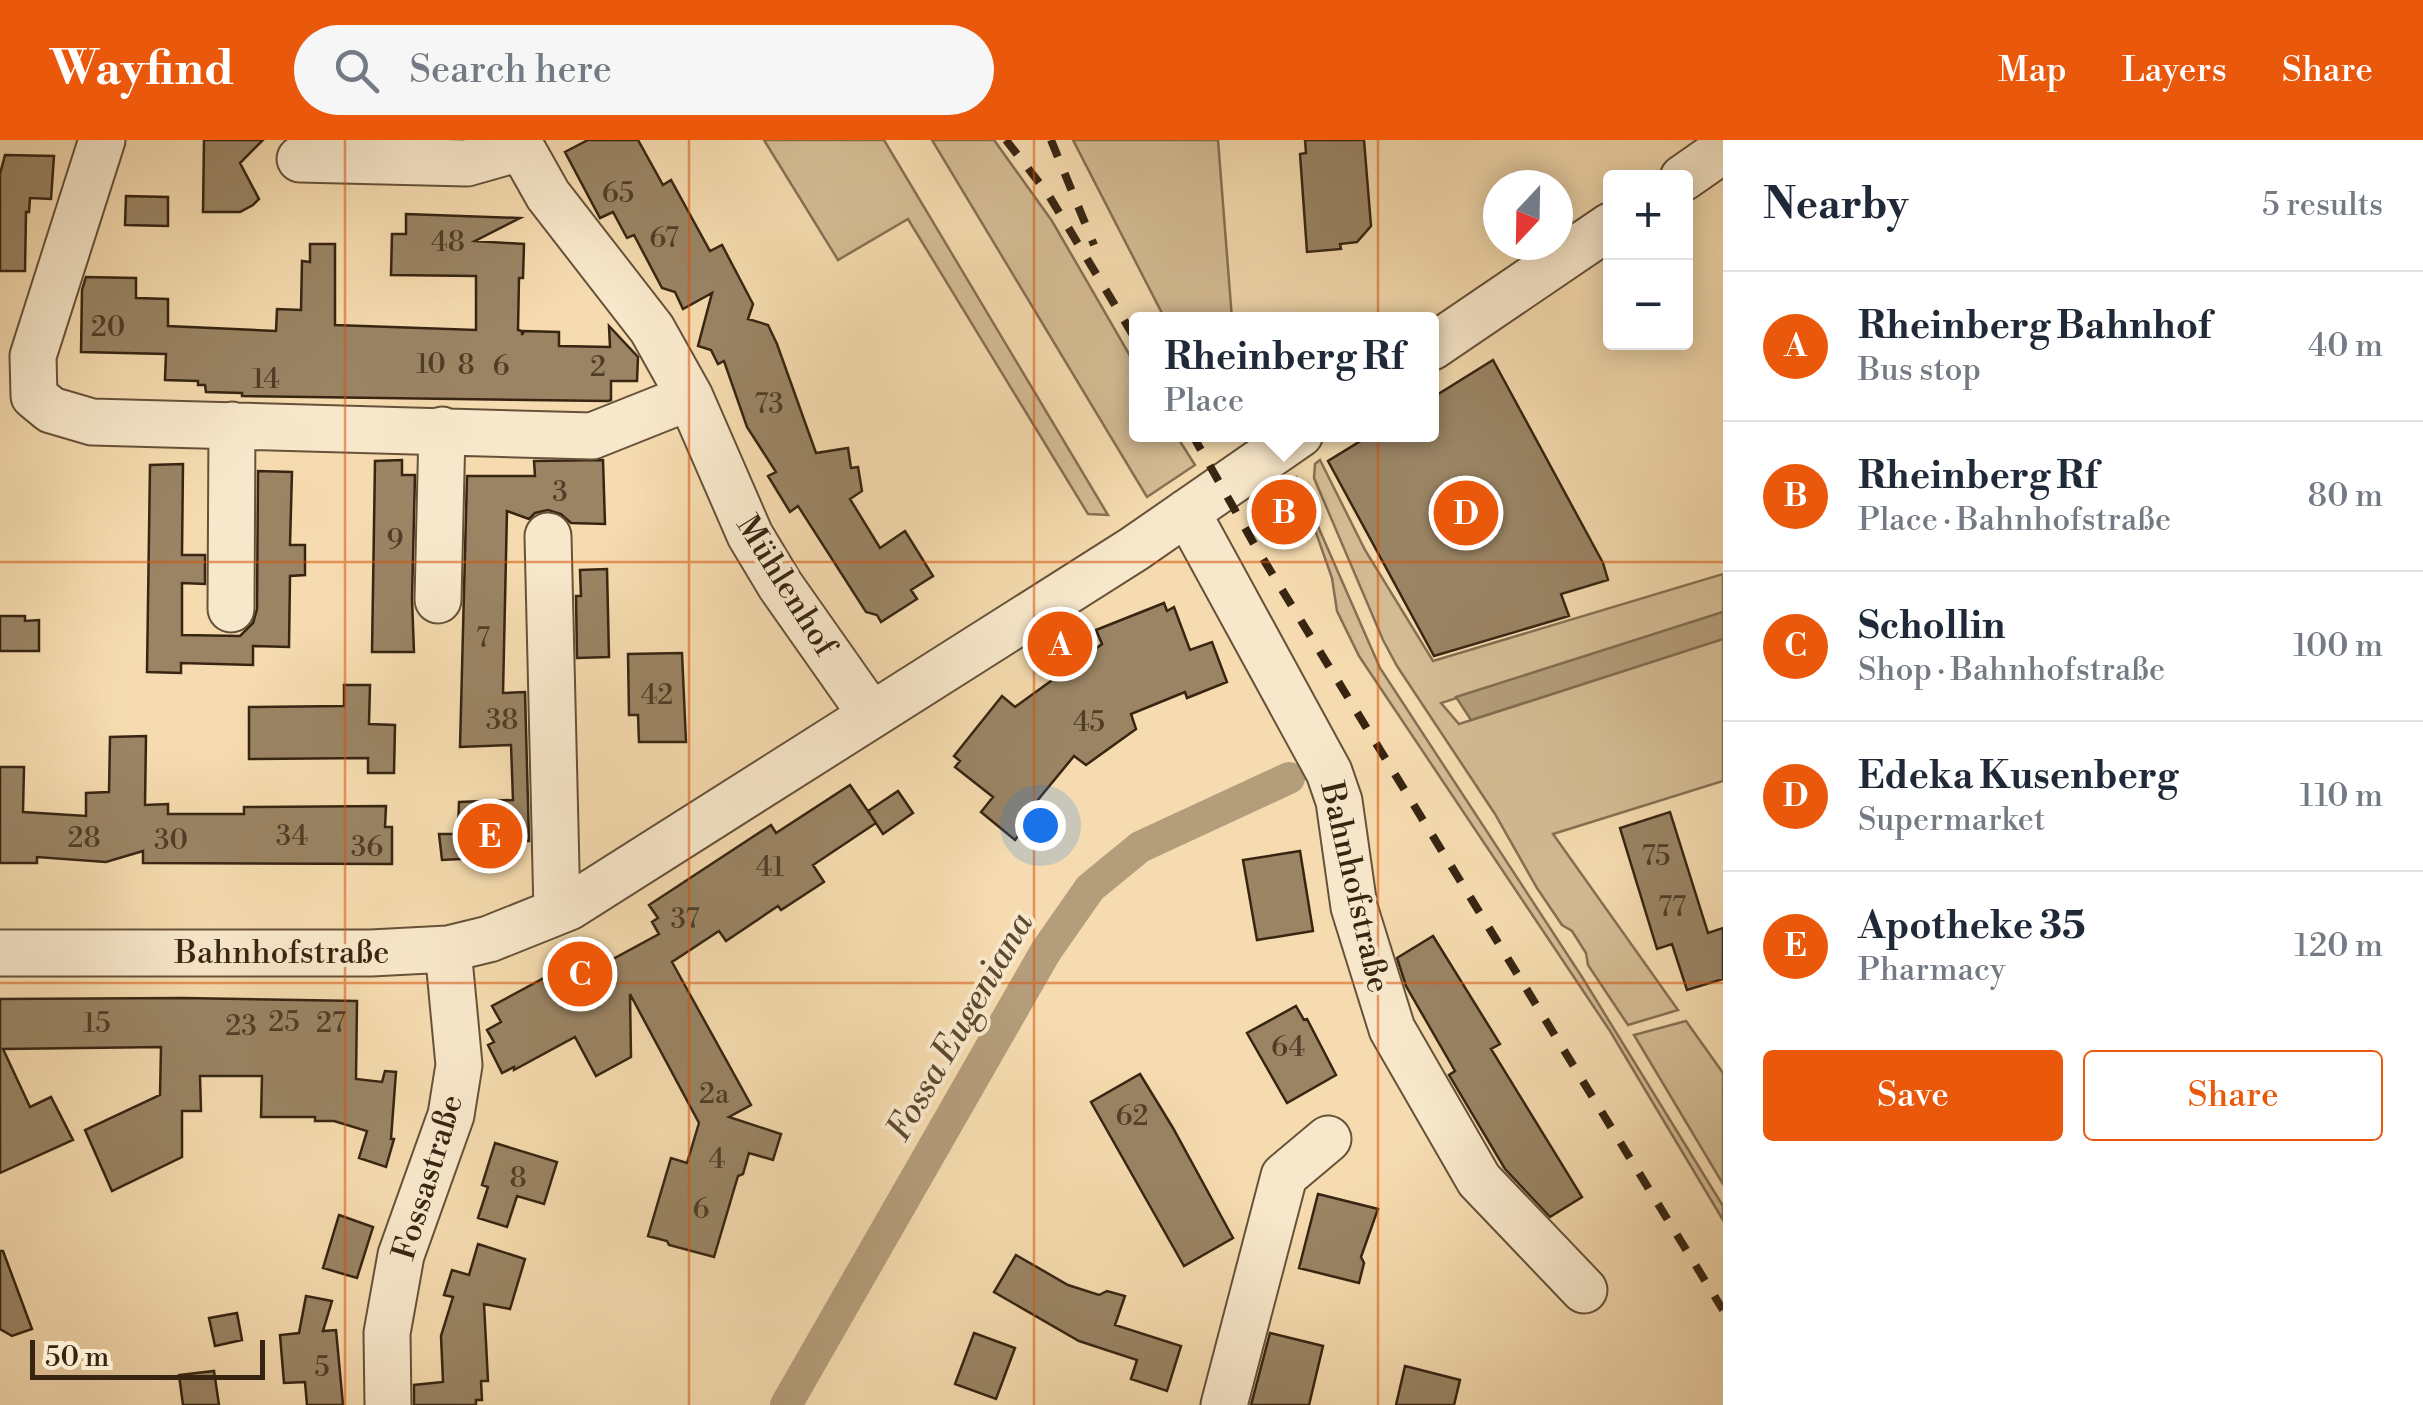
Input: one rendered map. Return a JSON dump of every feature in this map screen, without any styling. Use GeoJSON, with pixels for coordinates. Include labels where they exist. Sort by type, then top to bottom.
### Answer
{"type":"FeatureCollection","features":[{"type":"Feature","properties":{"kind":"street"},"geometry":{"type":"LineString","coordinates":[[102,140],[33,356],[34,396],[50,410],[92,422],[592,436],[690,397]]}},
{"type":"Feature","properties":{"kind":"street","name":"Mühlenhof"},"geometry":{"type":"LineString","coordinates":[[300,159],[467,162],[519,144],[548,195],[652,329],[690,397],[750,535],[870,714]]}},
{"type":"Feature","properties":{"kind":"street"},"geometry":{"type":"LineString","coordinates":[[1693,171],[1723,150]]}},
{"type":"Feature","properties":{"kind":"street"},"geometry":{"type":"LineString","coordinates":[[1439,342],[1603,231]]}},
{"type":"Feature","properties":{"kind":"street"},"geometry":{"type":"LineString","coordinates":[[231,609],[232,425]]}},
{"type":"Feature","properties":{"kind":"street"},"geometry":{"type":"LineString","coordinates":[[438,600],[442,430]]}},
{"type":"Feature","properties":{"kind":"street","name":"Bahnhofstraße"},"geometry":{"type":"LineString","coordinates":[[0,954],[371,953],[448,949],[489,939],[569,908],[954,664],[1288,442]]}},
{"type":"Feature","properties":{"kind":"street","name":"Bahnhofstraße"},"geometry":{"type":"LineString","coordinates":[[1187,512],[1329,772],[1339,801],[1354,907],[1392,1029],[1479,1180],[1584,1290]]}},
{"type":"Feature","properties":{"kind":"street"},"geometry":{"type":"LineString","coordinates":[[548,536],[557,911]]}},
{"type":"Feature","properties":{"kind":"street","name":"Fossastraße"},"geometry":{"type":"LineString","coordinates":[[388,1405],[387,1333],[401,1256],[452,1116],[459,1065],[448,949]]}},
{"type":"Feature","properties":{"kind":"street"},"geometry":{"type":"LineString","coordinates":[[1224,1405],[1284,1176],[1328,1139]]}},
{"type":"Feature","properties":{"kind":"shaded area"},"geometry":{"type":"Polygon","coordinates":[[[764,140],[884,140],[1108,515],[1088,514],[908,219],[838,260],[764,140]]]}},
{"type":"Feature","properties":{"kind":"shaded area"},"geometry":{"type":"Polygon","coordinates":[[[932,140],[994,140],[1052,221],[1129,354],[1129,442],[1180,442],[1195,465],[1147,497],[932,140]]]}},
{"type":"Feature","properties":{"kind":"shaded area"},"geometry":{"type":"Polygon","coordinates":[[[1073,140],[1218,140],[1231,312],[1161,312],[1073,140]]]}},
{"type":"Feature","properties":{"kind":"shaded area"},"geometry":{"type":"Polygon","coordinates":[[[1320,460],[1365,550],[1433,661],[1723,574],[1723,612],[1441,703],[1459,724],[1723,639],[1723,781],[1553,834],[1678,1010],[1628,1025],[1588,965],[1586,953],[1572,931],[1562,925],[1537,888],[1495,814],[1383,640],[1314,478],[1315,464],[1320,460]]]}},
{"type":"Feature","properties":{"kind":"shaded area"},"geometry":{"type":"Polygon","coordinates":[[[1296,476],[1380,668],[1582,977],[1723,1206],[1723,1220],[1610,1031],[1359,656],[1337,611],[1332,578],[1296,476]]]}},
{"type":"Feature","properties":{"kind":"shaded area"},"geometry":{"type":"Polygon","coordinates":[[[1723,612],[1723,639],[1471,720],[1456,697],[1723,612]]]}},
{"type":"Feature","properties":{"kind":"shaded area"},"geometry":{"type":"Polygon","coordinates":[[[1686,1021],[1723,1073],[1723,1184],[1634,1035],[1686,1021]]]}},
{"type":"Feature","properties":{"kind":"building"},"geometry":{"type":"Polygon","coordinates":[[[204,140],[263,140],[240,163],[259,199],[253,205],[240,212],[203,212],[204,140]]]}},
{"type":"Feature","properties":{"kind":"building"},"geometry":{"type":"Polygon","coordinates":[[[588,140],[638,140],[663,185],[671,180],[710,251],[722,245],[753,304],[748,319],[768,325],[777,344],[816,453],[848,448],[851,468],[858,467],[862,491],[850,499],[880,548],[905,531],[933,576],[911,590],[917,599],[881,622],[877,615],[866,612],[798,506],[790,512],[768,476],[776,472],[747,427],[724,361],[718,364],[711,350],[698,346],[712,293],[683,309],[675,292],[662,288],[634,235],[627,238],[613,212],[600,218],[565,152],[588,140]]]}},
{"type":"Feature","properties":{"kind":"building"},"geometry":{"type":"Polygon","coordinates":[[[1305,140],[1364,140],[1371,226],[1357,242],[1340,244],[1341,249],[1307,252],[1300,154],[1306,153],[1305,140]]]}},
{"type":"Feature","properties":{"kind":"building"},"geometry":{"type":"Polygon","coordinates":[[[5,155],[54,156],[51,199],[30,198],[26,212],[25,271],[0,271],[0,174],[5,155]]]}},
{"type":"Feature","properties":{"kind":"building"},"geometry":{"type":"Polygon","coordinates":[[[126,196],[168,197],[168,226],[125,225],[126,196]]]}},
{"type":"Feature","properties":{"kind":"building"},"geometry":{"type":"Polygon","coordinates":[[[406,214],[520,218],[475,241],[524,244],[518,330],[522,335],[524,331],[559,332],[559,346],[610,347],[609,326],[638,357],[637,381],[611,381],[608,401],[242,396],[206,392],[205,385],[198,385],[198,381],[165,380],[166,354],[81,352],[82,290],[86,277],[136,278],[136,298],[168,299],[168,326],[276,331],[277,309],[301,310],[302,261],[310,262],[310,244],[335,244],[335,325],[476,330],[476,276],[391,275],[392,234],[406,234],[406,214]]]}},
{"type":"Feature","properties":{"kind":"building"},"geometry":{"type":"Polygon","coordinates":[[[1493,360],[1603,563],[1608,580],[1561,594],[1569,616],[1434,656],[1328,461],[1359,442],[1439,442],[1439,394],[1493,360]]]}},
{"type":"Feature","properties":{"kind":"building"},"geometry":{"type":"Polygon","coordinates":[[[402,460],[402,475],[415,475],[414,652],[372,652],[375,461],[402,460]]]}},
{"type":"Feature","properties":{"kind":"building"},"geometry":{"type":"Polygon","coordinates":[[[603,460],[605,524],[571,523],[548,510],[529,519],[507,511],[503,693],[525,692],[529,841],[517,841],[518,856],[442,860],[439,834],[458,834],[459,802],[513,800],[511,745],[460,747],[467,476],[535,476],[534,461],[603,460]]]}},
{"type":"Feature","properties":{"kind":"building"},"geometry":{"type":"Polygon","coordinates":[[[183,464],[182,555],[205,555],[205,584],[182,583],[182,635],[240,636],[253,623],[257,609],[258,471],[292,472],[290,545],[305,545],[305,575],[290,576],[289,647],[253,646],[253,665],[181,663],[181,673],[147,672],[150,465],[183,464]]]}},
{"type":"Feature","properties":{"kind":"building"},"geometry":{"type":"Polygon","coordinates":[[[1285,489],[1300,517],[1279,530],[1265,502],[1285,489]]]}},
{"type":"Feature","properties":{"kind":"building"},"geometry":{"type":"Polygon","coordinates":[[[607,569],[609,657],[577,658],[576,596],[581,596],[580,570],[607,569]]]}},
{"type":"Feature","properties":{"kind":"building"},"geometry":{"type":"Polygon","coordinates":[[[1164,603],[1167,611],[1174,607],[1190,650],[1212,642],[1227,682],[1187,698],[1185,692],[1131,714],[1136,729],[1086,765],[1074,756],[1037,801],[1042,805],[1015,840],[981,812],[993,797],[955,767],[960,761],[954,756],[1002,696],[1015,707],[1102,644],[1096,630],[1164,603]]]}},
{"type":"Feature","properties":{"kind":"building"},"geometry":{"type":"Polygon","coordinates":[[[0,616],[39,620],[39,651],[0,651],[0,616]]]}},
{"type":"Feature","properties":{"kind":"building"},"geometry":{"type":"Polygon","coordinates":[[[682,653],[686,742],[639,742],[638,715],[629,715],[628,654],[682,653]]]}},
{"type":"Feature","properties":{"kind":"building"},"geometry":{"type":"Polygon","coordinates":[[[344,685],[370,685],[369,724],[395,725],[394,773],[368,773],[368,758],[249,759],[249,707],[344,706],[344,685]]]}},
{"type":"Feature","properties":{"kind":"building"},"geometry":{"type":"Polygon","coordinates":[[[146,736],[145,805],[168,804],[168,814],[244,814],[244,807],[386,806],[385,827],[392,827],[392,864],[143,863],[143,851],[106,862],[37,857],[37,863],[0,863],[0,767],[24,767],[23,812],[86,816],[86,793],[109,792],[110,737],[146,736]]]}},
{"type":"Feature","properties":{"kind":"building"},"geometry":{"type":"Polygon","coordinates":[[[850,785],[876,823],[813,865],[824,882],[781,910],[778,906],[726,941],[719,931],[672,962],[751,1105],[729,1117],[781,1134],[773,1160],[749,1153],[743,1174],[738,1176],[714,1257],[669,1245],[648,1236],[671,1158],[687,1163],[699,1123],[630,994],[631,1057],[596,1076],[575,1037],[502,1073],[488,1045],[494,1042],[487,1030],[501,1022],[492,1006],[544,978],[552,992],[659,934],[652,922],[658,918],[649,905],[771,825],[776,833],[850,785]]]}},
{"type":"Feature","properties":{"kind":"building"},"geometry":{"type":"Polygon","coordinates":[[[898,791],[913,813],[883,834],[868,811],[898,791]]]}},
{"type":"Feature","properties":{"kind":"building"},"geometry":{"type":"Polygon","coordinates":[[[1670,812],[1708,933],[1723,928],[1723,979],[1687,990],[1672,944],[1657,949],[1620,828],[1670,812]]]}},
{"type":"Feature","properties":{"kind":"building"},"geometry":{"type":"Polygon","coordinates":[[[1300,851],[1313,931],[1257,940],[1243,860],[1300,851]]]}},
{"type":"Feature","properties":{"kind":"building"},"geometry":{"type":"Polygon","coordinates":[[[1433,936],[1500,1044],[1491,1049],[1582,1197],[1550,1217],[1505,1169],[1449,1075],[1455,1071],[1406,986],[1397,958],[1433,936]]]}},
{"type":"Feature","properties":{"kind":"building"},"geometry":{"type":"Polygon","coordinates":[[[0,999],[357,1001],[356,1079],[382,1082],[385,1071],[396,1072],[394,1139],[386,1167],[359,1158],[367,1131],[334,1121],[315,1121],[315,1117],[261,1117],[262,1076],[200,1076],[201,1111],[182,1111],[182,1157],[112,1191],[85,1130],[160,1095],[161,1047],[3,1049],[30,1107],[51,1097],[73,1140],[0,1173],[0,999]]]}},
{"type":"Feature","properties":{"kind":"building"},"geometry":{"type":"Polygon","coordinates":[[[1296,1006],[1336,1075],[1287,1103],[1247,1033],[1296,1006]]]}},
{"type":"Feature","properties":{"kind":"building"},"geometry":{"type":"Polygon","coordinates":[[[1140,1074],[1233,1238],[1184,1266],[1091,1102],[1140,1074]]]}},
{"type":"Feature","properties":{"kind":"building"},"geometry":{"type":"Polygon","coordinates":[[[495,1143],[557,1162],[544,1204],[517,1196],[507,1227],[478,1218],[488,1187],[482,1185],[495,1143]]]}},
{"type":"Feature","properties":{"kind":"building"},"geometry":{"type":"Polygon","coordinates":[[[1318,1194],[1378,1209],[1361,1257],[1364,1263],[1359,1283],[1299,1268],[1318,1194]]]}},
{"type":"Feature","properties":{"kind":"building"},"geometry":{"type":"Polygon","coordinates":[[[339,1215],[373,1227],[357,1278],[323,1268],[339,1215]]]}},
{"type":"Feature","properties":{"kind":"building"},"geometry":{"type":"Polygon","coordinates":[[[478,1244],[525,1259],[510,1309],[484,1304],[488,1381],[481,1381],[482,1400],[476,1400],[476,1405],[414,1405],[414,1385],[443,1382],[441,1336],[453,1297],[444,1295],[452,1270],[469,1275],[478,1244]]]}},
{"type":"Feature","properties":{"kind":"building"},"geometry":{"type":"Polygon","coordinates":[[[0,1251],[32,1329],[12,1336],[0,1329],[0,1251]]]}},
{"type":"Feature","properties":{"kind":"building"},"geometry":{"type":"Polygon","coordinates":[[[1016,1255],[1068,1285],[1099,1295],[1107,1291],[1125,1296],[1115,1325],[1181,1346],[1167,1391],[1131,1379],[1137,1360],[1079,1341],[994,1292],[1016,1255]]]}},
{"type":"Feature","properties":{"kind":"building"},"geometry":{"type":"Polygon","coordinates":[[[306,1296],[332,1301],[323,1331],[336,1330],[343,1405],[307,1405],[305,1382],[284,1383],[280,1335],[299,1333],[306,1296]]]}},
{"type":"Feature","properties":{"kind":"building"},"geometry":{"type":"Polygon","coordinates":[[[237,1313],[242,1340],[215,1346],[209,1318],[237,1313]]]}},
{"type":"Feature","properties":{"kind":"building"},"geometry":{"type":"Polygon","coordinates":[[[974,1333],[1015,1348],[996,1399],[955,1384],[974,1333]]]}},
{"type":"Feature","properties":{"kind":"building"},"geometry":{"type":"Polygon","coordinates":[[[1270,1333],[1323,1346],[1309,1405],[1251,1405],[1270,1333]]]}},
{"type":"Feature","properties":{"kind":"building"},"geometry":{"type":"Polygon","coordinates":[[[1405,1366],[1460,1380],[1454,1405],[1396,1405],[1405,1366]]]}},
{"type":"Feature","properties":{"kind":"building"},"geometry":{"type":"Polygon","coordinates":[[[214,1371],[219,1405],[183,1405],[179,1375],[214,1371]]]}},
{"type":"Feature","properties":{"kind":"waterway","name":"Fossa Eugeniana"},"geometry":{"type":"LineString","coordinates":[[786,1405],[1046,951],[1090,888],[1140,847],[1289,778]]}},
{"type":"Feature","properties":{"kind":"railway"},"geometry":{"type":"LineString","coordinates":[[1006,140],[1048,194],[1129,328]]}},
{"type":"Feature","properties":{"kind":"railway"},"geometry":{"type":"LineString","coordinates":[[1051,140],[1094,245]]}},
{"type":"Feature","properties":{"kind":"railway"},"geometry":{"type":"LineString","coordinates":[[1197,442],[1254,544],[1723,1310]]}},
{"type":"Feature","properties":{"kind":"place","name":"Rheinberg Rf"},"geometry":{"type":"Point","coordinates":[1284,512]}},
{"type":"Feature","properties":{"kind":"place","name":"Edeka Kusenberg"},"geometry":{"type":"Point","coordinates":[1466,513]}},
{"type":"Feature","properties":{"kind":"place","name":"Rheinberg Bahnhof"},"geometry":{"type":"Point","coordinates":[1060,644]}},
{"type":"Feature","properties":{"kind":"place","name":"Apotheke 35"},"geometry":{"type":"Point","coordinates":[490,836]}},
{"type":"Feature","properties":{"kind":"place","name":"Schollin"},"geometry":{"type":"Point","coordinates":[580,974]}}]}
